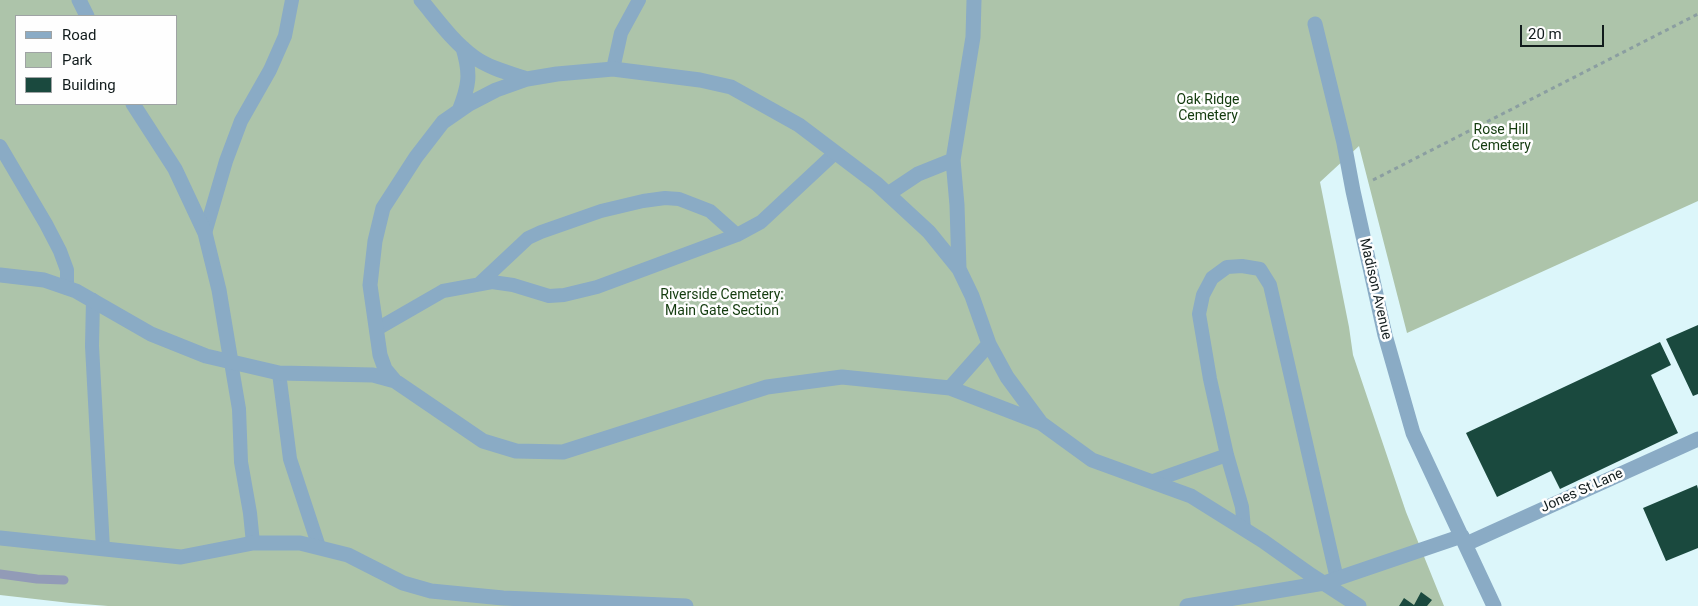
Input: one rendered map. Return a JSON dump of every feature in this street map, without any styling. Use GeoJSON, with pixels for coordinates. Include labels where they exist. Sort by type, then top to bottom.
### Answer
{"type":"FeatureCollection","features":[{"type":"Feature","properties":{"kind":"street"},"geometry":{"type":"LineString","coordinates":[[79,0],[86,15]]}},
{"type":"Feature","properties":{"kind":"street"},"geometry":{"type":"LineString","coordinates":[[421,0],[456,42],[474,58],[496,69],[527,79]]}},
{"type":"Feature","properties":{"kind":"street"},"geometry":{"type":"LineString","coordinates":[[959,269],[957,205],[953,160],[973,37],[974,0]]}},
{"type":"Feature","properties":{"kind":"street","name":"Madison Avenue"},"geometry":{"type":"LineString","coordinates":[[1314,24],[1344,143],[1384,334],[1413,433],[1494,606]]}},
{"type":"Feature","properties":{"kind":"street"},"geometry":{"type":"LineString","coordinates":[[459,111],[469,79],[464,48]]}},
{"type":"Feature","properties":{"kind":"street"},"geometry":{"type":"LineString","coordinates":[[395,381],[385,368],[380,354],[370,285],[375,241],[383,208],[416,157],[443,122],[496,90],[527,79],[556,74],[613,69],[700,80],[731,87],[798,125],[888,194],[929,232],[959,269],[972,296],[989,344],[1007,377],[1041,422]]}},
{"type":"Feature","properties":{"kind":"street"},"geometry":{"type":"LineString","coordinates":[[134,105],[175,168],[205,232],[219,290],[232,362]]}},
{"type":"Feature","properties":{"kind":"street"},"geometry":{"type":"LineString","coordinates":[[888,194],[918,174],[953,160]]}},
{"type":"Feature","properties":{"kind":"street"},"geometry":{"type":"LineString","coordinates":[[0,274],[44,280],[67,288],[93,300],[151,334],[206,356],[279,374],[372,374],[395,381],[482,441],[516,451],[563,452],[767,387],[842,376],[950,388],[1041,422],[1092,460],[1191,496],[1331,581],[1359,606]]}},
{"type":"Feature","properties":{"kind":"street"},"geometry":{"type":"LineString","coordinates":[[950,388],[989,344]]}},
{"type":"Feature","properties":{"kind":"street","name":"Jones St Lane"},"geometry":{"type":"LineString","coordinates":[[1187,606],[1331,581],[1464,540],[1698,439]]}},
{"type":"Feature","properties":{"kind":"street"},"geometry":{"type":"LineString","coordinates":[[0,538],[181,557],[253,543],[300,543],[348,555],[403,583],[431,591],[503,598],[686,606]]}},
{"type":"Feature","properties":{"kind":"lane"},"geometry":{"type":"LineString","coordinates":[[205,232],[226,160],[241,121],[270,70],[285,36],[292,0]]}},
{"type":"Feature","properties":{"kind":"lane"},"geometry":{"type":"LineString","coordinates":[[613,69],[621,33],[639,0]]}},
{"type":"Feature","properties":{"kind":"lane"},"geometry":{"type":"LineString","coordinates":[[0,146],[60,251],[67,270],[67,288]]}},
{"type":"Feature","properties":{"kind":"lane"},"geometry":{"type":"LineString","coordinates":[[377,329],[442,291],[492,282],[513,285],[549,296],[564,295],[597,287],[737,235],[761,222],[835,153]]}},
{"type":"Feature","properties":{"kind":"lane"},"geometry":{"type":"LineString","coordinates":[[479,284],[528,238],[601,211],[643,201],[678,198],[710,211],[737,235]]}},
{"type":"Feature","properties":{"kind":"lane"},"geometry":{"type":"LineString","coordinates":[[1244,529],[1242,507],[1227,455],[1210,378],[1199,314],[1203,295],[1212,278],[1227,267],[1242,266],[1260,270],[1270,285],[1331,581]]}},
{"type":"Feature","properties":{"kind":"lane"},"geometry":{"type":"LineString","coordinates":[[93,300],[92,346],[103,549]]}},
{"type":"Feature","properties":{"kind":"lane"},"geometry":{"type":"LineString","coordinates":[[232,362],[240,409],[241,462],[253,543]]}},
{"type":"Feature","properties":{"kind":"lane"},"geometry":{"type":"LineString","coordinates":[[279,374],[290,459],[319,547]]}},
{"type":"Feature","properties":{"kind":"lane"},"geometry":{"type":"LineString","coordinates":[[1153,481],[1227,455]]}},
{"type":"Feature","properties":{"kind":"path"},"geometry":{"type":"LineString","coordinates":[[1353,191],[1698,14]]}},
{"type":"Feature","properties":{"kind":"green space","name":"Riverside Cemetery: Main Gate Section"},"geometry":{"type":"Polygon","coordinates":[[[0,0],[1698,0],[1698,201],[1407,333],[1359,146],[1320,182],[1353,355],[1406,512],[1444,606],[108,606],[0,595],[0,0]]]}},
{"type":"Feature","properties":{"kind":"building"},"geometry":{"type":"Polygon","coordinates":[[[1698,325],[1698,394],[1693,396],[1666,339],[1698,325]]]}},
{"type":"Feature","properties":{"kind":"building"},"geometry":{"type":"Polygon","coordinates":[[[1660,342],[1671,365],[1651,375],[1678,433],[1560,489],[1551,471],[1497,497],[1466,433],[1660,342]]]}},
{"type":"Feature","properties":{"kind":"building"},"geometry":{"type":"Polygon","coordinates":[[[1697,485],[1698,548],[1666,561],[1643,508],[1697,485]]]}},
{"type":"Feature","properties":{"kind":"building"},"geometry":{"type":"Polygon","coordinates":[[[1421,592],[1432,600],[1427,606],[1399,606],[1404,598],[1414,605],[1421,592]]]}},
{"type":"Feature","properties":{"kind":"waterway"},"geometry":{"type":"LineString","coordinates":[[0,574],[37,579],[64,580]]}},
{"type":"Feature","properties":{"kind":"park label","name":"Oak Ridge Cemetery"},"geometry":{"type":"Point","coordinates":[1208,108]}},
{"type":"Feature","properties":{"kind":"park label","name":"Rose Hill Cemetery"},"geometry":{"type":"Point","coordinates":[1501,138]}}]}
